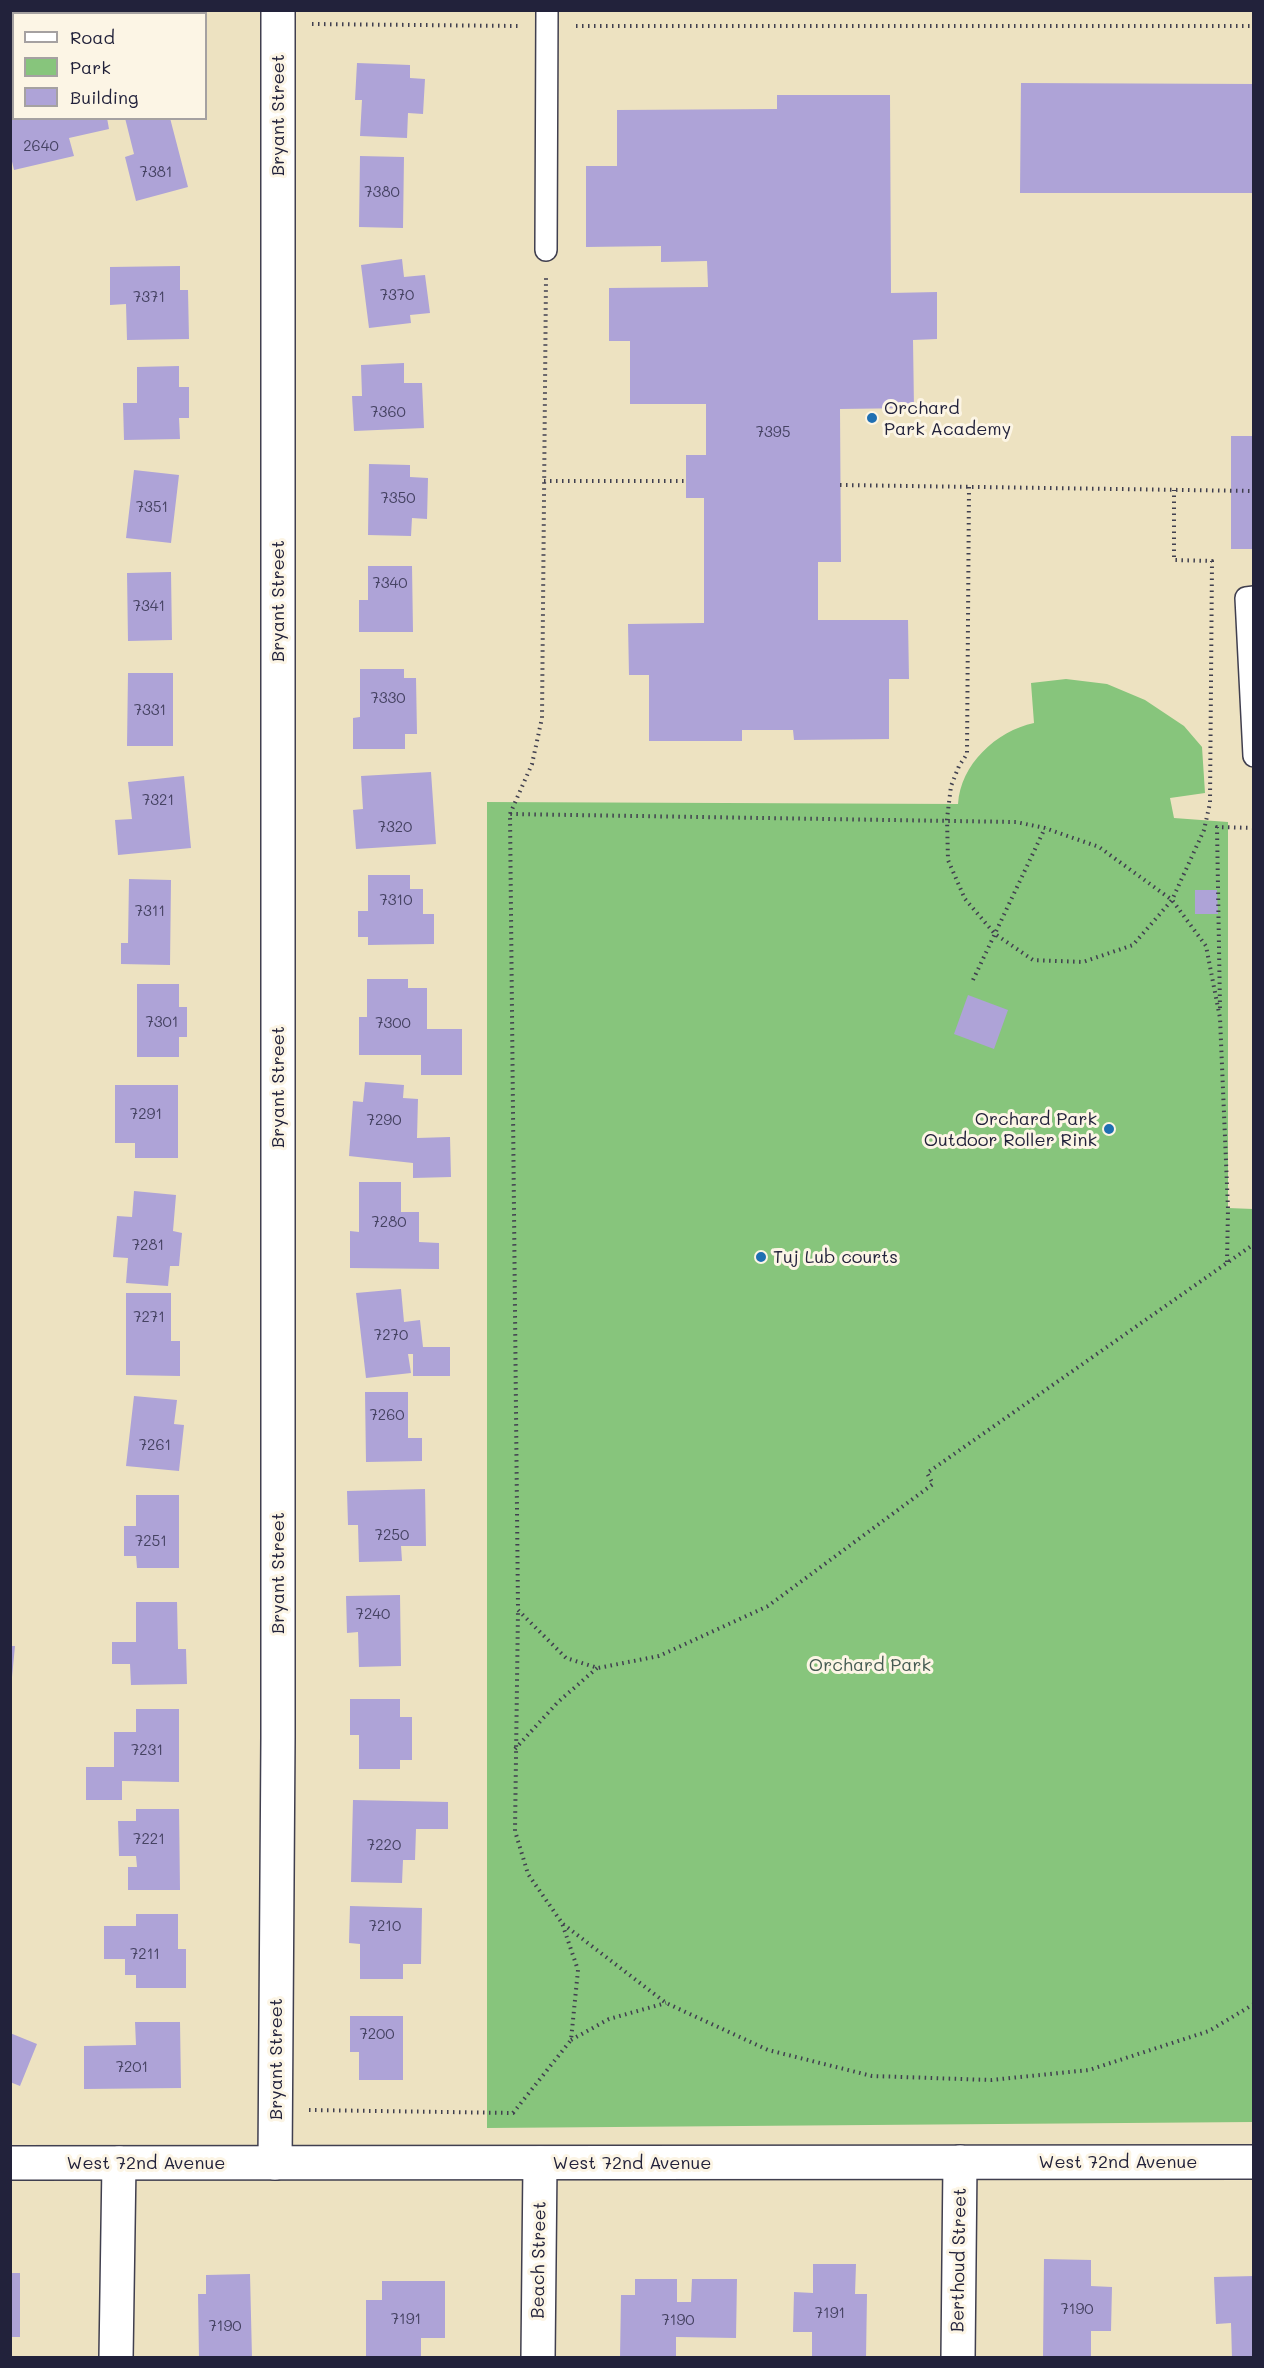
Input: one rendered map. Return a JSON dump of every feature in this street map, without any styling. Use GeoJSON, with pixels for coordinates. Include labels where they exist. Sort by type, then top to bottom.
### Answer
{"type":"FeatureCollection","features":[{"type":"Feature","properties":{"kind":"street","name":"Bryant Street"},"geometry":{"type":"LineString","coordinates":[[275,2163],[278,1738],[278,17]]}},
{"type":"Feature","properties":{"kind":"street","name":"Berthoud Street"},"geometry":{"type":"LineString","coordinates":[[958,2358],[960,2162]]}},
{"type":"Feature","properties":{"kind":"street","name":"West 72nd Avenue"},"geometry":{"type":"LineString","coordinates":[[10,2163],[1254,2162]]}},
{"type":"Feature","properties":{"kind":"street"},"geometry":{"type":"LineString","coordinates":[[116,2358],[119,2163]]}},
{"type":"Feature","properties":{"kind":"street","name":"Beach Street"},"geometry":{"type":"LineString","coordinates":[[538,2358],[540,2163]]}},
{"type":"Feature","properties":{"kind":"lane"},"geometry":{"type":"LineString","coordinates":[[546,250],[547,18]]}},
{"type":"Feature","properties":{"kind":"lane"},"geometry":{"type":"LineString","coordinates":[[1254,597],[1246,598],[1254,756]]}},
{"type":"Feature","properties":{"kind":"path"},"geometry":{"type":"LineString","coordinates":[[278,17],[1254,26]]}},
{"type":"Feature","properties":{"kind":"path"},"geometry":{"type":"LineString","coordinates":[[546,250],[542,718],[532,764],[510,814],[518,1610],[515,1831],[528,1874],[562,1923],[578,1970],[571,2040]]}},
{"type":"Feature","properties":{"kind":"path"},"geometry":{"type":"LineString","coordinates":[[544,481],[686,480]]}},
{"type":"Feature","properties":{"kind":"path"},"geometry":{"type":"LineString","coordinates":[[840,485],[1254,491]]}},
{"type":"Feature","properties":{"kind":"path"},"geometry":{"type":"LineString","coordinates":[[969,487],[967,754],[951,786],[947,819],[948,860],[965,899],[995,934],[1033,960],[1083,963],[1132,945],[1172,900],[1204,830],[1210,803],[1212,561],[1174,560],[1174,490]]}},
{"type":"Feature","properties":{"kind":"path"},"geometry":{"type":"LineString","coordinates":[[510,814],[947,819],[1016,822],[1045,828],[1099,847],[1172,900],[1206,946],[1220,1018]]}},
{"type":"Feature","properties":{"kind":"path"},"geometry":{"type":"LineString","coordinates":[[1227,1262],[1228,1209],[1220,1018],[1217,827],[1254,828]]}},
{"type":"Feature","properties":{"kind":"path"},"geometry":{"type":"LineString","coordinates":[[974,980],[1045,828]]}},
{"type":"Feature","properties":{"kind":"path"},"geometry":{"type":"LineString","coordinates":[[518,1610],[566,1658],[598,1668],[659,1656],[768,1606],[933,1484],[927,1473],[1254,1244]]}},
{"type":"Feature","properties":{"kind":"path"},"geometry":{"type":"LineString","coordinates":[[515,1749],[558,1702],[598,1668]]}},
{"type":"Feature","properties":{"kind":"path"},"geometry":{"type":"LineString","coordinates":[[562,1923],[666,2003],[768,2050],[872,2076],[992,2080],[1089,2070],[1209,2031],[1254,2004]]}},
{"type":"Feature","properties":{"kind":"path"},"geometry":{"type":"LineString","coordinates":[[275,2110],[513,2113],[571,2040],[609,2019],[666,2003]]}},
{"type":"Feature","properties":{"kind":"green space","name":"Orchard Park"},"geometry":{"type":"Polygon","coordinates":[[[1066,679],[1107,684],[1145,700],[1184,726],[1202,747],[1205,793],[1170,798],[1174,818],[1228,822],[1228,1208],[1253,1209],[1253,2122],[487,2128],[487,802],[958,804],[965,776],[982,752],[1006,734],[1034,723],[1031,683],[1066,679]]]}},
{"type":"Feature","properties":{"kind":"building"},"geometry":{"type":"Polygon","coordinates":[[[357,63],[410,65],[410,78],[425,79],[423,114],[408,113],[407,138],[360,136],[362,100],[355,100],[357,63]]]}},
{"type":"Feature","properties":{"kind":"building"},"geometry":{"type":"Polygon","coordinates":[[[1021,83],[1254,84],[1254,193],[1020,193],[1021,83]]]}},
{"type":"Feature","properties":{"kind":"building"},"geometry":{"type":"Polygon","coordinates":[[[777,95],[890,95],[891,293],[937,292],[937,339],[913,340],[914,408],[840,409],[841,562],[818,562],[818,620],[908,620],[909,679],[889,679],[889,739],[794,740],[793,730],[742,730],[742,741],[649,741],[649,675],[629,675],[628,624],[704,623],[704,498],[686,498],[686,455],[706,455],[706,404],[630,404],[630,341],[609,341],[609,288],[708,287],[707,261],[661,262],[661,246],[586,247],[586,166],[617,166],[617,110],[777,109],[777,95]]]}},
{"type":"Feature","properties":{"kind":"building"},"geometry":{"type":"Polygon","coordinates":[[[12,108],[12,120],[107,120],[109,129],[69,138],[74,156],[14,170],[10,153],[10,109],[12,108]]]}},
{"type":"Feature","properties":{"kind":"building"},"geometry":{"type":"Polygon","coordinates":[[[126,120],[171,120],[188,187],[136,201],[125,157],[134,154],[126,120]]]}},
{"type":"Feature","properties":{"kind":"building"},"geometry":{"type":"Polygon","coordinates":[[[360,156],[404,157],[403,228],[359,227],[360,156]]]}},
{"type":"Feature","properties":{"kind":"building"},"geometry":{"type":"Polygon","coordinates":[[[402,259],[404,277],[425,275],[430,313],[410,315],[411,323],[369,328],[361,265],[402,259]]]}},
{"type":"Feature","properties":{"kind":"building"},"geometry":{"type":"Polygon","coordinates":[[[180,266],[180,290],[188,290],[189,339],[127,340],[126,304],[110,305],[110,267],[180,266]]]}},
{"type":"Feature","properties":{"kind":"building"},"geometry":{"type":"Polygon","coordinates":[[[404,363],[404,383],[422,383],[424,428],[354,431],[352,396],[362,396],[361,365],[404,363]]]}},
{"type":"Feature","properties":{"kind":"building"},"geometry":{"type":"Polygon","coordinates":[[[179,366],[179,387],[189,387],[189,418],[179,418],[180,439],[124,440],[123,403],[137,403],[137,367],[179,366]]]}},
{"type":"Feature","properties":{"kind":"building"},"geometry":{"type":"Polygon","coordinates":[[[1231,436],[1254,436],[1254,549],[1231,549],[1231,436]]]}},
{"type":"Feature","properties":{"kind":"building"},"geometry":{"type":"Polygon","coordinates":[[[369,464],[410,465],[410,477],[428,478],[427,519],[412,518],[411,536],[368,535],[369,464]]]}},
{"type":"Feature","properties":{"kind":"building"},"geometry":{"type":"Polygon","coordinates":[[[134,470],[179,475],[171,543],[126,538],[134,470]]]}},
{"type":"Feature","properties":{"kind":"building"},"geometry":{"type":"Polygon","coordinates":[[[368,566],[412,566],[413,632],[359,632],[359,600],[368,600],[368,566]]]}},
{"type":"Feature","properties":{"kind":"building"},"geometry":{"type":"Polygon","coordinates":[[[171,572],[172,640],[128,641],[127,573],[171,572]]]}},
{"type":"Feature","properties":{"kind":"building"},"geometry":{"type":"Polygon","coordinates":[[[360,669],[404,669],[404,678],[416,678],[417,734],[405,734],[405,749],[353,749],[353,718],[360,717],[360,669]]]}},
{"type":"Feature","properties":{"kind":"building"},"geometry":{"type":"Polygon","coordinates":[[[128,673],[173,673],[173,746],[127,746],[128,673]]]}},
{"type":"Feature","properties":{"kind":"building"},"geometry":{"type":"Polygon","coordinates":[[[431,772],[436,844],[356,849],[353,810],[363,809],[361,776],[431,772]]]}},
{"type":"Feature","properties":{"kind":"building"},"geometry":{"type":"Polygon","coordinates":[[[184,776],[191,848],[118,855],[115,820],[132,819],[128,782],[184,776]]]}},
{"type":"Feature","properties":{"kind":"building"},"geometry":{"type":"Polygon","coordinates":[[[368,875],[410,875],[410,889],[423,889],[423,914],[434,914],[434,944],[368,945],[368,937],[358,937],[358,911],[368,911],[368,875]]]}},
{"type":"Feature","properties":{"kind":"building"},"geometry":{"type":"Polygon","coordinates":[[[129,879],[171,880],[170,965],[121,964],[121,943],[128,943],[129,879]]]}},
{"type":"Feature","properties":{"kind":"building"},"geometry":{"type":"Polygon","coordinates":[[[1195,890],[1217,890],[1218,914],[1195,914],[1195,890]]]}},
{"type":"Feature","properties":{"kind":"building"},"geometry":{"type":"Polygon","coordinates":[[[367,979],[408,979],[408,988],[427,988],[427,1029],[462,1029],[462,1075],[421,1075],[421,1055],[359,1055],[359,1017],[367,1017],[367,979]]]}},
{"type":"Feature","properties":{"kind":"building"},"geometry":{"type":"Polygon","coordinates":[[[137,984],[179,984],[179,1007],[187,1007],[187,1037],[179,1037],[179,1057],[137,1057],[137,984]]]}},
{"type":"Feature","properties":{"kind":"building"},"geometry":{"type":"Polygon","coordinates":[[[968,995],[1008,1010],[994,1049],[954,1034],[968,995]]]}},
{"type":"Feature","properties":{"kind":"building"},"geometry":{"type":"Polygon","coordinates":[[[365,1082],[404,1085],[403,1098],[418,1099],[417,1138],[450,1137],[451,1177],[413,1178],[413,1163],[349,1156],[353,1101],[363,1102],[365,1082]]]}},
{"type":"Feature","properties":{"kind":"building"},"geometry":{"type":"Polygon","coordinates":[[[115,1085],[178,1085],[178,1158],[135,1158],[135,1143],[115,1143],[115,1085]]]}},
{"type":"Feature","properties":{"kind":"building"},"geometry":{"type":"Polygon","coordinates":[[[359,1182],[401,1182],[401,1212],[419,1212],[419,1242],[439,1243],[439,1269],[350,1268],[350,1231],[359,1232],[359,1182]]]}},
{"type":"Feature","properties":{"kind":"building"},"geometry":{"type":"Polygon","coordinates":[[[134,1191],[176,1195],[173,1231],[182,1233],[179,1266],[170,1266],[168,1286],[126,1283],[128,1258],[113,1257],[117,1216],[132,1217],[134,1191]]]}},
{"type":"Feature","properties":{"kind":"building"},"geometry":{"type":"Polygon","coordinates":[[[401,1289],[404,1322],[420,1320],[423,1347],[450,1347],[450,1376],[413,1376],[413,1354],[408,1354],[411,1373],[366,1378],[356,1293],[401,1289]]]}},
{"type":"Feature","properties":{"kind":"building"},"geometry":{"type":"Polygon","coordinates":[[[126,1293],[171,1293],[171,1341],[180,1341],[180,1376],[126,1375],[126,1293]]]}},
{"type":"Feature","properties":{"kind":"building"},"geometry":{"type":"Polygon","coordinates":[[[365,1392],[408,1392],[408,1438],[422,1438],[422,1461],[366,1462],[365,1392]]]}},
{"type":"Feature","properties":{"kind":"building"},"geometry":{"type":"Polygon","coordinates":[[[134,1396],[177,1400],[174,1424],[184,1425],[179,1471],[126,1466],[134,1396]]]}},
{"type":"Feature","properties":{"kind":"building"},"geometry":{"type":"Polygon","coordinates":[[[425,1489],[426,1546],[401,1546],[402,1561],[359,1562],[358,1525],[348,1525],[347,1491],[425,1489]]]}},
{"type":"Feature","properties":{"kind":"building"},"geometry":{"type":"Polygon","coordinates":[[[136,1495],[179,1495],[179,1568],[137,1568],[136,1556],[124,1556],[124,1526],[136,1526],[136,1495]]]}},
{"type":"Feature","properties":{"kind":"building"},"geometry":{"type":"Polygon","coordinates":[[[400,1595],[401,1666],[359,1667],[358,1632],[347,1633],[346,1596],[400,1595]]]}},
{"type":"Feature","properties":{"kind":"building"},"geometry":{"type":"Polygon","coordinates":[[[136,1602],[177,1602],[178,1649],[186,1649],[187,1684],[131,1685],[130,1664],[112,1664],[112,1642],[136,1642],[136,1602]]]}},
{"type":"Feature","properties":{"kind":"building"},"geometry":{"type":"Polygon","coordinates":[[[10,1646],[15,1646],[12,1677],[10,1677],[10,1646]]]}},
{"type":"Feature","properties":{"kind":"building"},"geometry":{"type":"Polygon","coordinates":[[[350,1699],[400,1699],[400,1717],[412,1717],[412,1760],[400,1760],[400,1769],[359,1769],[359,1735],[350,1735],[350,1699]]]}},
{"type":"Feature","properties":{"kind":"building"},"geometry":{"type":"Polygon","coordinates":[[[136,1709],[179,1709],[179,1782],[122,1781],[122,1800],[86,1800],[86,1767],[114,1767],[114,1732],[136,1732],[136,1709]]]}},
{"type":"Feature","properties":{"kind":"building"},"geometry":{"type":"Polygon","coordinates":[[[353,1800],[448,1802],[448,1829],[416,1829],[415,1860],[403,1860],[402,1883],[351,1882],[353,1800]]]}},
{"type":"Feature","properties":{"kind":"building"},"geometry":{"type":"Polygon","coordinates":[[[136,1809],[179,1809],[180,1890],[128,1890],[128,1867],[137,1867],[136,1856],[119,1856],[118,1821],[136,1821],[136,1809]]]}},
{"type":"Feature","properties":{"kind":"building"},"geometry":{"type":"Polygon","coordinates":[[[350,1906],[422,1908],[421,1964],[403,1964],[403,1979],[360,1979],[360,1944],[349,1943],[350,1906]]]}},
{"type":"Feature","properties":{"kind":"building"},"geometry":{"type":"Polygon","coordinates":[[[136,1914],[178,1914],[178,1949],[186,1949],[186,1988],[136,1988],[136,1975],[125,1975],[125,1959],[104,1959],[104,1926],[136,1926],[136,1914]]]}},
{"type":"Feature","properties":{"kind":"building"},"geometry":{"type":"Polygon","coordinates":[[[350,2016],[403,2016],[403,2080],[359,2080],[359,2052],[350,2052],[350,2016]]]}},
{"type":"Feature","properties":{"kind":"building"},"geometry":{"type":"Polygon","coordinates":[[[135,2022],[180,2022],[181,2088],[84,2089],[84,2046],[136,2045],[135,2022]]]}},
{"type":"Feature","properties":{"kind":"building"},"geometry":{"type":"Polygon","coordinates":[[[10,2033],[37,2044],[20,2086],[10,2082],[10,2033]]]}},
{"type":"Feature","properties":{"kind":"building"},"geometry":{"type":"Polygon","coordinates":[[[1044,2259],[1091,2260],[1091,2286],[1112,2287],[1111,2331],[1091,2331],[1091,2358],[1043,2358],[1044,2259]]]}},
{"type":"Feature","properties":{"kind":"building"},"geometry":{"type":"Polygon","coordinates":[[[813,2264],[856,2264],[855,2294],[867,2294],[866,2358],[812,2358],[812,2332],[793,2332],[794,2292],[813,2293],[813,2264]]]}},
{"type":"Feature","properties":{"kind":"building"},"geometry":{"type":"Polygon","coordinates":[[[10,2273],[20,2273],[20,2337],[10,2337],[10,2273]]]}},
{"type":"Feature","properties":{"kind":"building"},"geometry":{"type":"Polygon","coordinates":[[[250,2274],[252,2358],[199,2358],[198,2294],[206,2294],[206,2275],[250,2274]]]}},
{"type":"Feature","properties":{"kind":"building"},"geometry":{"type":"Polygon","coordinates":[[[1254,2276],[1254,2358],[1232,2358],[1231,2323],[1216,2324],[1214,2277],[1254,2276]]]}},
{"type":"Feature","properties":{"kind":"building"},"geometry":{"type":"Polygon","coordinates":[[[635,2279],[677,2279],[677,2302],[691,2302],[692,2279],[737,2279],[736,2338],[676,2337],[676,2358],[620,2358],[621,2295],[635,2295],[635,2279]]]}},
{"type":"Feature","properties":{"kind":"building"},"geometry":{"type":"Polygon","coordinates":[[[382,2281],[445,2281],[445,2338],[421,2338],[421,2358],[366,2358],[366,2300],[382,2300],[382,2281]]]}},
{"type":"Feature","properties":{"kind":"place","name":"Orchard Park Academy"},"geometry":{"type":"Point","coordinates":[872,418]}},
{"type":"Feature","properties":{"kind":"place","name":"Orchard Park Outdoor Roller Rink"},"geometry":{"type":"Point","coordinates":[1109,1129]}},
{"type":"Feature","properties":{"kind":"place","name":"Tuj Lub courts"},"geometry":{"type":"Point","coordinates":[761,1257]}}]}
